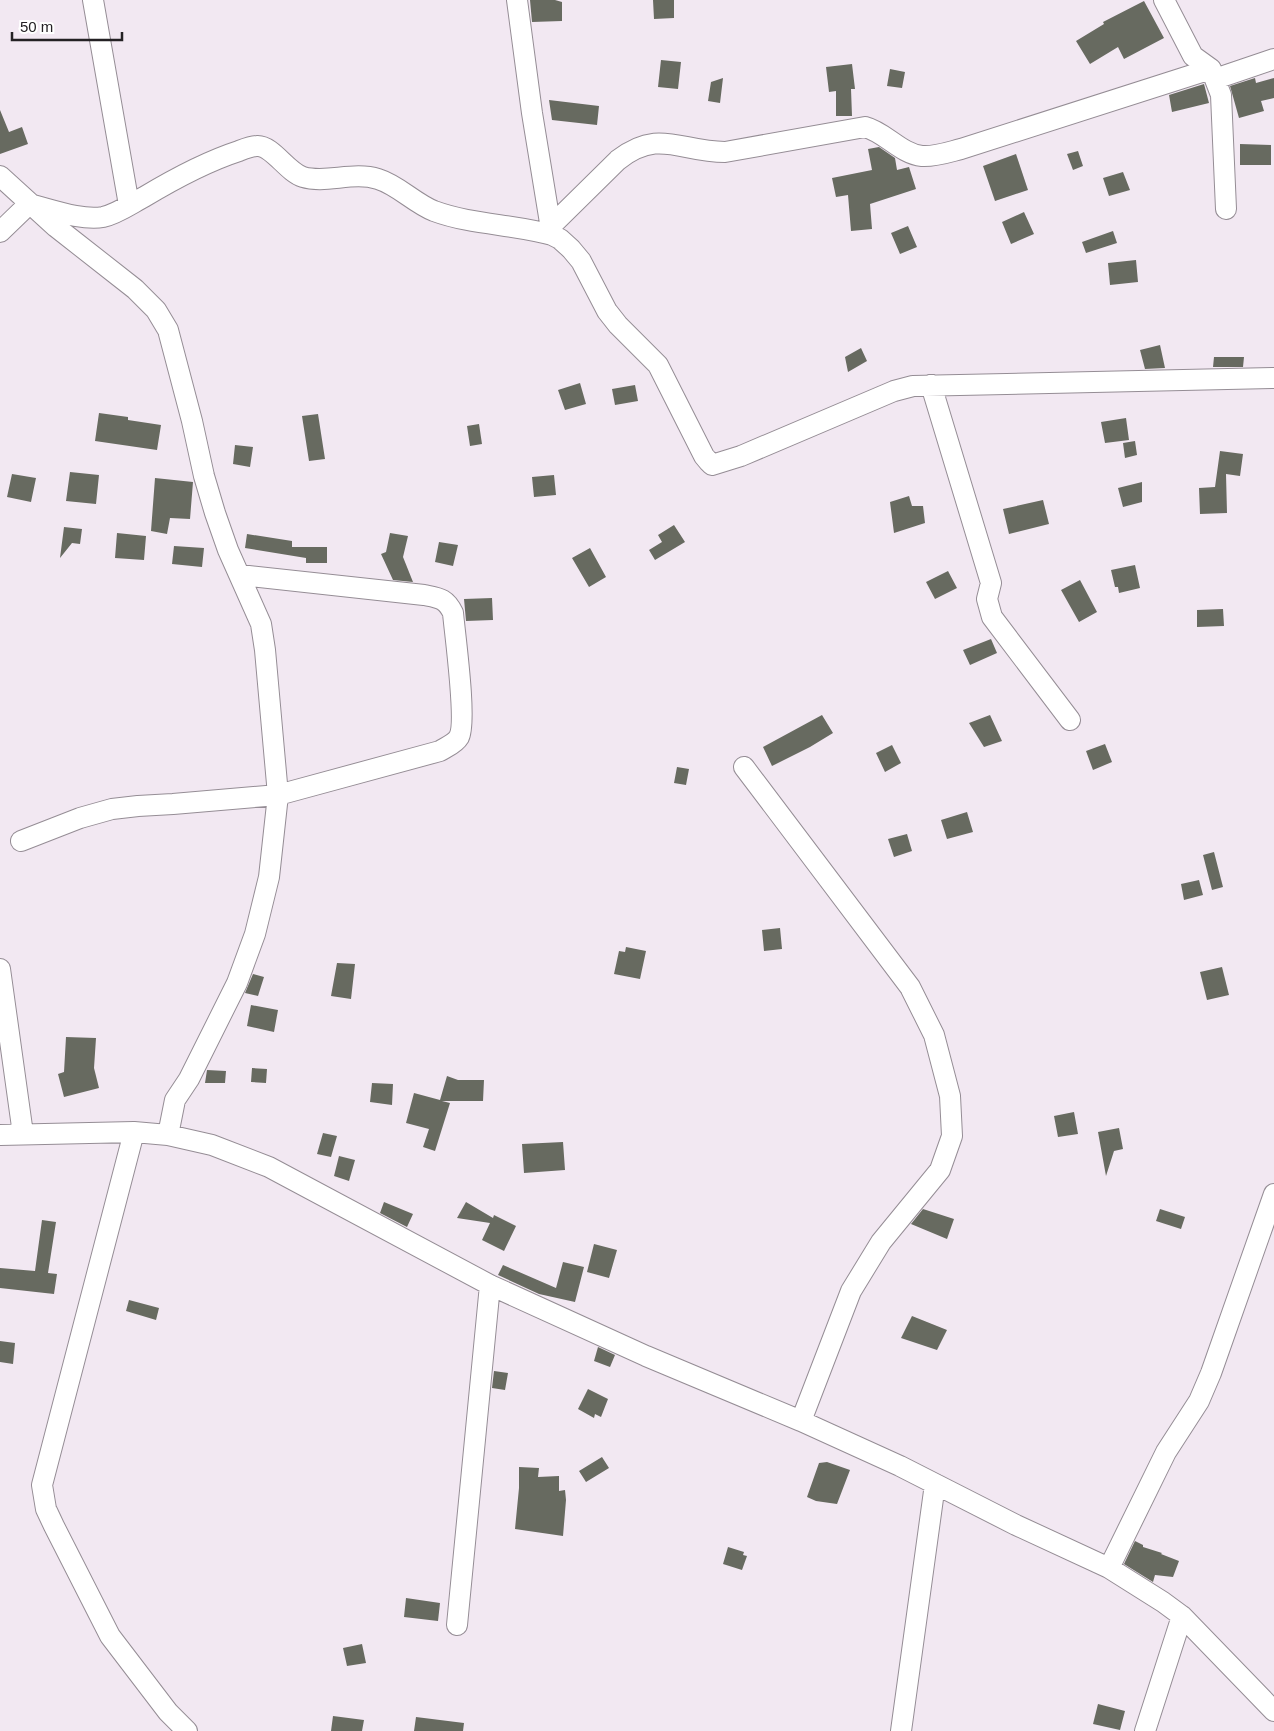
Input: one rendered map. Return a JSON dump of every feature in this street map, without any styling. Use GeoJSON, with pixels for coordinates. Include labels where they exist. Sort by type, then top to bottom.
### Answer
{"type":"FeatureCollection","features":[{"type":"Feature","properties":{"kind":"street"},"geometry":{"type":"LineString","coordinates":[[93,0],[130,206]]}},
{"type":"Feature","properties":{"kind":"street"},"geometry":{"type":"LineString","coordinates":[[517,0],[532,113],[551,231]]}},
{"type":"Feature","properties":{"kind":"street"},"geometry":{"type":"LineString","coordinates":[[1164,0],[1193,56],[1213,74],[1221,95],[1226,209]]}},
{"type":"Feature","properties":{"kind":"street"},"geometry":{"type":"LineString","coordinates":[[551,231],[618,160],[629,151],[652,142],[711,152],[725,152],[865,127],[875,130],[920,156],[936,155],[1213,74],[1274,59]]}},
{"type":"Feature","properties":{"kind":"street"},"geometry":{"type":"LineString","coordinates":[[29,204],[90,217],[103,217],[130,206],[178,177],[203,165],[229,154],[259,146],[265,148],[290,170],[302,177],[358,175],[379,179],[432,210],[449,215],[551,231],[581,261],[607,311],[618,325],[658,365],[704,456],[712,465],[741,456],[894,391],[913,386],[1274,378]]}},
{"type":"Feature","properties":{"kind":"street"},"geometry":{"type":"LineString","coordinates":[[0,176],[29,204],[135,289],[156,310],[168,330],[192,421],[204,476],[228,550],[261,624],[266,650],[278,795],[269,877],[255,934],[237,983],[189,1079],[175,1100],[168,1135]]}},
{"type":"Feature","properties":{"kind":"street"},"geometry":{"type":"LineString","coordinates":[[0,232],[29,204]]}},
{"type":"Feature","properties":{"kind":"street"},"geometry":{"type":"LineString","coordinates":[[931,385],[991,583],[987,599],[992,617],[1070,720]]}},
{"type":"Feature","properties":{"kind":"street"},"geometry":{"type":"LineString","coordinates":[[21,841],[80,818],[112,809],[278,795],[440,751],[459,737],[462,714],[453,612],[449,604],[441,598],[240,575]]}},
{"type":"Feature","properties":{"kind":"street"},"geometry":{"type":"LineString","coordinates":[[744,766],[910,987],[934,1035],[950,1096],[952,1136],[940,1170],[881,1242],[851,1291],[801,1421]]}},
{"type":"Feature","properties":{"kind":"street"},"geometry":{"type":"LineString","coordinates":[[0,969],[22,1134]]}},
{"type":"Feature","properties":{"kind":"street"},"geometry":{"type":"LineString","coordinates":[[134,1132],[42,1485],[46,1509],[110,1636],[168,1712],[187,1731]]}},
{"type":"Feature","properties":{"kind":"street"},"geometry":{"type":"LineString","coordinates":[[0,1135],[134,1132],[168,1135],[212,1145],[270,1167],[490,1285],[646,1356],[801,1421],[1109,1568],[1182,1616],[1274,1711]]}},
{"type":"Feature","properties":{"kind":"street"},"geometry":{"type":"LineString","coordinates":[[1109,1568],[1166,1452],[1199,1401],[1211,1373],[1274,1194]]}},
{"type":"Feature","properties":{"kind":"street"},"geometry":{"type":"LineString","coordinates":[[457,1625],[490,1285]]}},
{"type":"Feature","properties":{"kind":"street"},"geometry":{"type":"LineString","coordinates":[[901,1731],[935,1484]]}},
{"type":"Feature","properties":{"kind":"street"},"geometry":{"type":"LineString","coordinates":[[1145,1731],[1182,1616]]}},
{"type":"Feature","properties":{"kind":"building"},"geometry":{"type":"Polygon","coordinates":[[[530,0],[555,0],[562,2],[562,21],[532,22],[530,0]]]}},
{"type":"Feature","properties":{"kind":"building"},"geometry":{"type":"Polygon","coordinates":[[[653,0],[674,0],[674,18],[654,19],[653,0]]]}},
{"type":"Feature","properties":{"kind":"building"},"geometry":{"type":"Polygon","coordinates":[[[1144,1],[1164,38],[1124,59],[1118,47],[1090,64],[1076,41],[1104,24],[1103,22],[1144,1]]]}},
{"type":"Feature","properties":{"kind":"building"},"geometry":{"type":"Polygon","coordinates":[[[661,60],[681,62],[678,89],[658,87],[661,60]]]}},
{"type":"Feature","properties":{"kind":"building"},"geometry":{"type":"Polygon","coordinates":[[[852,64],[855,89],[851,89],[852,116],[836,116],[836,91],[829,92],[826,67],[852,64]]]}},
{"type":"Feature","properties":{"kind":"building"},"geometry":{"type":"Polygon","coordinates":[[[890,69],[905,72],[902,88],[887,86],[890,69]]]}},
{"type":"Feature","properties":{"kind":"building"},"geometry":{"type":"Polygon","coordinates":[[[723,78],[720,103],[708,101],[711,82],[723,78]]]}},
{"type":"Feature","properties":{"kind":"building"},"geometry":{"type":"Polygon","coordinates":[[[1255,78],[1256,83],[1274,78],[1274,98],[1261,101],[1264,111],[1239,118],[1230,86],[1255,78]]]}},
{"type":"Feature","properties":{"kind":"building"},"geometry":{"type":"Polygon","coordinates":[[[1204,84],[1209,103],[1172,112],[1169,95],[1204,84]]]}},
{"type":"Feature","properties":{"kind":"building"},"geometry":{"type":"Polygon","coordinates":[[[549,100],[599,106],[597,125],[552,120],[549,100]]]}},
{"type":"Feature","properties":{"kind":"building"},"geometry":{"type":"Polygon","coordinates":[[[0,110],[9,132],[22,127],[28,144],[0,154],[0,110]]]}},
{"type":"Feature","properties":{"kind":"building"},"geometry":{"type":"Polygon","coordinates":[[[1240,144],[1271,145],[1271,165],[1240,165],[1240,144]]]}},
{"type":"Feature","properties":{"kind":"building"},"geometry":{"type":"Polygon","coordinates":[[[879,147],[895,158],[897,170],[909,167],[916,189],[870,204],[872,229],[851,231],[848,195],[836,197],[832,178],[872,170],[868,149],[879,147]]]}},
{"type":"Feature","properties":{"kind":"building"},"geometry":{"type":"Polygon","coordinates":[[[1078,151],[1083,166],[1073,170],[1067,154],[1078,151]]]}},
{"type":"Feature","properties":{"kind":"building"},"geometry":{"type":"Polygon","coordinates":[[[1016,154],[1028,190],[995,201],[983,166],[1016,154]]]}},
{"type":"Feature","properties":{"kind":"building"},"geometry":{"type":"Polygon","coordinates":[[[1123,172],[1130,190],[1109,196],[1103,178],[1123,172]]]}},
{"type":"Feature","properties":{"kind":"building"},"geometry":{"type":"Polygon","coordinates":[[[1024,212],[1034,234],[1011,244],[1002,222],[1024,212]]]}},
{"type":"Feature","properties":{"kind":"building"},"geometry":{"type":"Polygon","coordinates":[[[908,226],[917,247],[900,254],[891,233],[908,226]]]}},
{"type":"Feature","properties":{"kind":"building"},"geometry":{"type":"Polygon","coordinates":[[[1113,231],[1117,243],[1086,253],[1082,242],[1113,231]]]}},
{"type":"Feature","properties":{"kind":"building"},"geometry":{"type":"Polygon","coordinates":[[[1136,260],[1138,282],[1110,285],[1108,263],[1136,260]]]}},
{"type":"Feature","properties":{"kind":"building"},"geometry":{"type":"Polygon","coordinates":[[[1160,345],[1165,368],[1145,369],[1140,350],[1160,345]]]}},
{"type":"Feature","properties":{"kind":"building"},"geometry":{"type":"Polygon","coordinates":[[[861,348],[867,361],[848,372],[845,357],[861,348]]]}},
{"type":"Feature","properties":{"kind":"building"},"geometry":{"type":"Polygon","coordinates":[[[1214,357],[1244,357],[1243,367],[1213,367],[1214,357]]]}},
{"type":"Feature","properties":{"kind":"building"},"geometry":{"type":"Polygon","coordinates":[[[580,383],[586,404],[565,410],[558,390],[580,383]]]}},
{"type":"Feature","properties":{"kind":"building"},"geometry":{"type":"Polygon","coordinates":[[[635,385],[638,401],[615,405],[612,389],[635,385]]]}},
{"type":"Feature","properties":{"kind":"building"},"geometry":{"type":"Polygon","coordinates":[[[99,413],[128,417],[128,420],[161,425],[157,450],[95,441],[99,413]]]}},
{"type":"Feature","properties":{"kind":"building"},"geometry":{"type":"Polygon","coordinates":[[[318,414],[325,459],[309,461],[302,416],[318,414]]]}},
{"type":"Feature","properties":{"kind":"building"},"geometry":{"type":"Polygon","coordinates":[[[1126,418],[1129,440],[1105,443],[1101,422],[1126,418]]]}},
{"type":"Feature","properties":{"kind":"building"},"geometry":{"type":"Polygon","coordinates":[[[479,424],[482,444],[470,446],[467,426],[479,424]]]}},
{"type":"Feature","properties":{"kind":"building"},"geometry":{"type":"Polygon","coordinates":[[[1135,441],[1137,455],[1125,458],[1123,443],[1135,441]]]}},
{"type":"Feature","properties":{"kind":"building"},"geometry":{"type":"Polygon","coordinates":[[[235,445],[253,447],[250,467],[233,464],[235,445]]]}},
{"type":"Feature","properties":{"kind":"building"},"geometry":{"type":"Polygon","coordinates":[[[1220,451],[1243,454],[1240,476],[1226,474],[1227,513],[1200,514],[1199,488],[1215,487],[1220,451]]]}},
{"type":"Feature","properties":{"kind":"building"},"geometry":{"type":"Polygon","coordinates":[[[70,472],[99,475],[96,504],[66,501],[70,472]]]}},
{"type":"Feature","properties":{"kind":"building"},"geometry":{"type":"Polygon","coordinates":[[[12,474],[36,478],[31,502],[7,497],[12,474]]]}},
{"type":"Feature","properties":{"kind":"building"},"geometry":{"type":"Polygon","coordinates":[[[554,475],[556,495],[534,497],[532,477],[554,475]]]}},
{"type":"Feature","properties":{"kind":"building"},"geometry":{"type":"Polygon","coordinates":[[[155,478],[193,482],[190,519],[170,518],[167,534],[151,531],[155,478]]]}},
{"type":"Feature","properties":{"kind":"building"},"geometry":{"type":"Polygon","coordinates":[[[1142,482],[1142,502],[1123,507],[1118,488],[1142,482]]]}},
{"type":"Feature","properties":{"kind":"building"},"geometry":{"type":"Polygon","coordinates":[[[909,496],[912,506],[923,506],[925,523],[894,533],[890,502],[909,496]]]}},
{"type":"Feature","properties":{"kind":"building"},"geometry":{"type":"Polygon","coordinates":[[[1043,500],[1049,524],[1009,534],[1003,509],[1043,500]]]}},
{"type":"Feature","properties":{"kind":"building"},"geometry":{"type":"Polygon","coordinates":[[[674,525],[685,542],[655,560],[649,550],[662,542],[658,535],[674,525]]]}},
{"type":"Feature","properties":{"kind":"building"},"geometry":{"type":"Polygon","coordinates":[[[64,527],[82,529],[80,544],[72,543],[60,558],[64,527]]]}},
{"type":"Feature","properties":{"kind":"building"},"geometry":{"type":"Polygon","coordinates":[[[117,533],[146,536],[144,560],[115,558],[117,533]]]}},
{"type":"Feature","properties":{"kind":"building"},"geometry":{"type":"Polygon","coordinates":[[[390,533],[408,536],[403,557],[413,582],[393,580],[381,554],[386,552],[390,533]]]}},
{"type":"Feature","properties":{"kind":"building"},"geometry":{"type":"Polygon","coordinates":[[[247,534],[292,541],[292,547],[327,547],[327,563],[306,563],[306,558],[245,548],[247,534]]]}},
{"type":"Feature","properties":{"kind":"building"},"geometry":{"type":"Polygon","coordinates":[[[439,542],[458,545],[453,566],[435,562],[439,542]]]}},
{"type":"Feature","properties":{"kind":"building"},"geometry":{"type":"Polygon","coordinates":[[[174,546],[204,548],[202,567],[172,564],[174,546]]]}},
{"type":"Feature","properties":{"kind":"building"},"geometry":{"type":"Polygon","coordinates":[[[590,548],[606,577],[589,587],[572,558],[590,548]]]}},
{"type":"Feature","properties":{"kind":"building"},"geometry":{"type":"Polygon","coordinates":[[[1135,565],[1140,588],[1119,593],[1118,587],[1115,587],[1111,570],[1135,565]]]}},
{"type":"Feature","properties":{"kind":"building"},"geometry":{"type":"Polygon","coordinates":[[[948,571],[957,588],[935,599],[926,582],[948,571]]]}},
{"type":"Feature","properties":{"kind":"building"},"geometry":{"type":"Polygon","coordinates":[[[1080,580],[1097,612],[1079,622],[1061,590],[1080,580]]]}},
{"type":"Feature","properties":{"kind":"building"},"geometry":{"type":"Polygon","coordinates":[[[492,598],[493,620],[466,621],[464,599],[492,598]]]}},
{"type":"Feature","properties":{"kind":"building"},"geometry":{"type":"Polygon","coordinates":[[[1223,609],[1224,626],[1197,627],[1197,610],[1223,609]]]}},
{"type":"Feature","properties":{"kind":"building"},"geometry":{"type":"Polygon","coordinates":[[[991,639],[997,653],[970,665],[963,650],[991,639]]]}},
{"type":"Feature","properties":{"kind":"building"},"geometry":{"type":"Polygon","coordinates":[[[822,715],[833,733],[772,766],[763,747],[822,715]]]}},
{"type":"Feature","properties":{"kind":"building"},"geometry":{"type":"Polygon","coordinates":[[[990,715],[1002,741],[984,747],[969,723],[990,715]]]}},
{"type":"Feature","properties":{"kind":"building"},"geometry":{"type":"Polygon","coordinates":[[[1105,744],[1112,762],[1093,770],[1086,751],[1105,744]]]}},
{"type":"Feature","properties":{"kind":"building"},"geometry":{"type":"Polygon","coordinates":[[[892,745],[901,763],[885,772],[876,753],[892,745]]]}},
{"type":"Feature","properties":{"kind":"building"},"geometry":{"type":"Polygon","coordinates":[[[677,767],[689,769],[686,785],[674,783],[677,767]]]}},
{"type":"Feature","properties":{"kind":"building"},"geometry":{"type":"Polygon","coordinates":[[[967,812],[973,832],[947,839],[941,820],[967,812]]]}},
{"type":"Feature","properties":{"kind":"building"},"geometry":{"type":"Polygon","coordinates":[[[907,834],[912,851],[894,857],[888,839],[907,834]]]}},
{"type":"Feature","properties":{"kind":"building"},"geometry":{"type":"Polygon","coordinates":[[[1214,852],[1223,887],[1212,890],[1203,855],[1214,852]]]}},
{"type":"Feature","properties":{"kind":"building"},"geometry":{"type":"Polygon","coordinates":[[[1199,880],[1203,895],[1184,900],[1181,884],[1199,880]]]}},
{"type":"Feature","properties":{"kind":"building"},"geometry":{"type":"Polygon","coordinates":[[[780,928],[782,949],[764,951],[762,930],[780,928]]]}},
{"type":"Feature","properties":{"kind":"building"},"geometry":{"type":"Polygon","coordinates":[[[626,947],[646,951],[640,979],[614,974],[619,951],[625,952],[626,947]]]}},
{"type":"Feature","properties":{"kind":"building"},"geometry":{"type":"Polygon","coordinates":[[[337,963],[355,964],[351,999],[331,996],[337,963]]]}},
{"type":"Feature","properties":{"kind":"building"},"geometry":{"type":"Polygon","coordinates":[[[1222,967],[1229,995],[1207,1000],[1200,972],[1222,967]]]}},
{"type":"Feature","properties":{"kind":"building"},"geometry":{"type":"Polygon","coordinates":[[[253,974],[264,977],[258,996],[245,993],[253,974]]]}},
{"type":"Feature","properties":{"kind":"building"},"geometry":{"type":"Polygon","coordinates":[[[251,1005],[278,1010],[274,1032],[247,1026],[251,1005]]]}},
{"type":"Feature","properties":{"kind":"building"},"geometry":{"type":"Polygon","coordinates":[[[66,1037],[96,1038],[94,1068],[99,1088],[64,1097],[58,1074],[64,1072],[66,1037]]]}},
{"type":"Feature","properties":{"kind":"building"},"geometry":{"type":"Polygon","coordinates":[[[252,1068],[267,1069],[266,1083],[251,1082],[252,1068]]]}},
{"type":"Feature","properties":{"kind":"building"},"geometry":{"type":"Polygon","coordinates":[[[207,1070],[226,1071],[225,1083],[205,1083],[207,1070]]]}},
{"type":"Feature","properties":{"kind":"building"},"geometry":{"type":"Polygon","coordinates":[[[447,1076],[458,1080],[484,1080],[483,1101],[442,1101],[450,1103],[435,1151],[423,1147],[429,1129],[406,1123],[414,1093],[440,1100],[447,1076]]]}},
{"type":"Feature","properties":{"kind":"building"},"geometry":{"type":"Polygon","coordinates":[[[372,1083],[393,1084],[392,1105],[370,1102],[372,1083]]]}},
{"type":"Feature","properties":{"kind":"building"},"geometry":{"type":"Polygon","coordinates":[[[1074,1112],[1078,1134],[1058,1137],[1054,1116],[1074,1112]]]}},
{"type":"Feature","properties":{"kind":"building"},"geometry":{"type":"Polygon","coordinates":[[[1119,1128],[1123,1149],[1114,1151],[1106,1176],[1098,1132],[1119,1128]]]}},
{"type":"Feature","properties":{"kind":"building"},"geometry":{"type":"Polygon","coordinates":[[[323,1133],[337,1136],[331,1157],[317,1154],[323,1133]]]}},
{"type":"Feature","properties":{"kind":"building"},"geometry":{"type":"Polygon","coordinates":[[[563,1142],[565,1170],[524,1173],[522,1144],[563,1142]]]}},
{"type":"Feature","properties":{"kind":"building"},"geometry":{"type":"Polygon","coordinates":[[[339,1156],[355,1160],[349,1181],[334,1176],[339,1156]]]}},
{"type":"Feature","properties":{"kind":"building"},"geometry":{"type":"Polygon","coordinates":[[[384,1202],[413,1214],[407,1227],[380,1213],[384,1202]]]}},
{"type":"Feature","properties":{"kind":"building"},"geometry":{"type":"Polygon","coordinates":[[[466,1202],[493,1218],[494,1215],[516,1226],[504,1251],[482,1240],[490,1223],[457,1218],[466,1202]]]}},
{"type":"Feature","properties":{"kind":"building"},"geometry":{"type":"Polygon","coordinates":[[[923,1209],[954,1219],[947,1239],[911,1224],[923,1209]]]}},
{"type":"Feature","properties":{"kind":"building"},"geometry":{"type":"Polygon","coordinates":[[[1160,1209],[1185,1217],[1181,1229],[1156,1221],[1160,1209]]]}},
{"type":"Feature","properties":{"kind":"building"},"geometry":{"type":"Polygon","coordinates":[[[42,1220],[56,1222],[48,1273],[57,1274],[54,1294],[0,1288],[0,1268],[35,1271],[42,1220]]]}},
{"type":"Feature","properties":{"kind":"building"},"geometry":{"type":"Polygon","coordinates":[[[594,1244],[617,1250],[609,1278],[587,1272],[594,1244]]]}},
{"type":"Feature","properties":{"kind":"building"},"geometry":{"type":"Polygon","coordinates":[[[563,1262],[584,1267],[575,1302],[539,1294],[498,1275],[503,1265],[556,1288],[563,1262]]]}},
{"type":"Feature","properties":{"kind":"building"},"geometry":{"type":"Polygon","coordinates":[[[129,1300],[159,1308],[156,1320],[126,1311],[129,1300]]]}},
{"type":"Feature","properties":{"kind":"building"},"geometry":{"type":"Polygon","coordinates":[[[912,1316],[947,1330],[937,1350],[901,1338],[912,1316]]]}},
{"type":"Feature","properties":{"kind":"building"},"geometry":{"type":"Polygon","coordinates":[[[0,1341],[15,1343],[13,1364],[0,1362],[0,1341]]]}},
{"type":"Feature","properties":{"kind":"building"},"geometry":{"type":"Polygon","coordinates":[[[598,1347],[615,1355],[610,1367],[594,1361],[598,1347]]]}},
{"type":"Feature","properties":{"kind":"building"},"geometry":{"type":"Polygon","coordinates":[[[494,1371],[508,1373],[505,1390],[492,1388],[494,1371]]]}},
{"type":"Feature","properties":{"kind":"building"},"geometry":{"type":"Polygon","coordinates":[[[588,1389],[608,1399],[601,1417],[595,1414],[594,1418],[578,1409],[588,1389]]]}},
{"type":"Feature","properties":{"kind":"building"},"geometry":{"type":"Polygon","coordinates":[[[602,1457],[609,1468],[586,1482],[579,1471],[602,1457]]]}},
{"type":"Feature","properties":{"kind":"building"},"geometry":{"type":"Polygon","coordinates":[[[827,1462],[850,1470],[837,1504],[816,1501],[807,1497],[819,1463],[827,1462]]]}},
{"type":"Feature","properties":{"kind":"building"},"geometry":{"type":"Polygon","coordinates":[[[519,1467],[539,1468],[538,1477],[559,1476],[559,1491],[565,1490],[566,1500],[563,1536],[515,1529],[519,1467]]]}},
{"type":"Feature","properties":{"kind":"building"},"geometry":{"type":"Polygon","coordinates":[[[1135,1541],[1143,1545],[1143,1547],[1179,1561],[1173,1577],[1155,1575],[1153,1582],[1124,1564],[1135,1541]]]}},
{"type":"Feature","properties":{"kind":"building"},"geometry":{"type":"Polygon","coordinates":[[[728,1547],[744,1552],[743,1555],[747,1556],[742,1570],[723,1564],[728,1547]]]}},
{"type":"Feature","properties":{"kind":"building"},"geometry":{"type":"Polygon","coordinates":[[[406,1598],[440,1603],[438,1621],[404,1617],[406,1598]]]}},
{"type":"Feature","properties":{"kind":"building"},"geometry":{"type":"Polygon","coordinates":[[[362,1644],[366,1663],[347,1666],[343,1648],[362,1644]]]}},
{"type":"Feature","properties":{"kind":"building"},"geometry":{"type":"Polygon","coordinates":[[[1098,1704],[1125,1711],[1120,1730],[1093,1724],[1098,1704]]]}},
{"type":"Feature","properties":{"kind":"building"},"geometry":{"type":"Polygon","coordinates":[[[333,1716],[364,1720],[362,1731],[331,1731],[333,1716]]]}},
{"type":"Feature","properties":{"kind":"building"},"geometry":{"type":"Polygon","coordinates":[[[416,1717],[464,1723],[463,1731],[414,1731],[416,1717]]]}}]}
